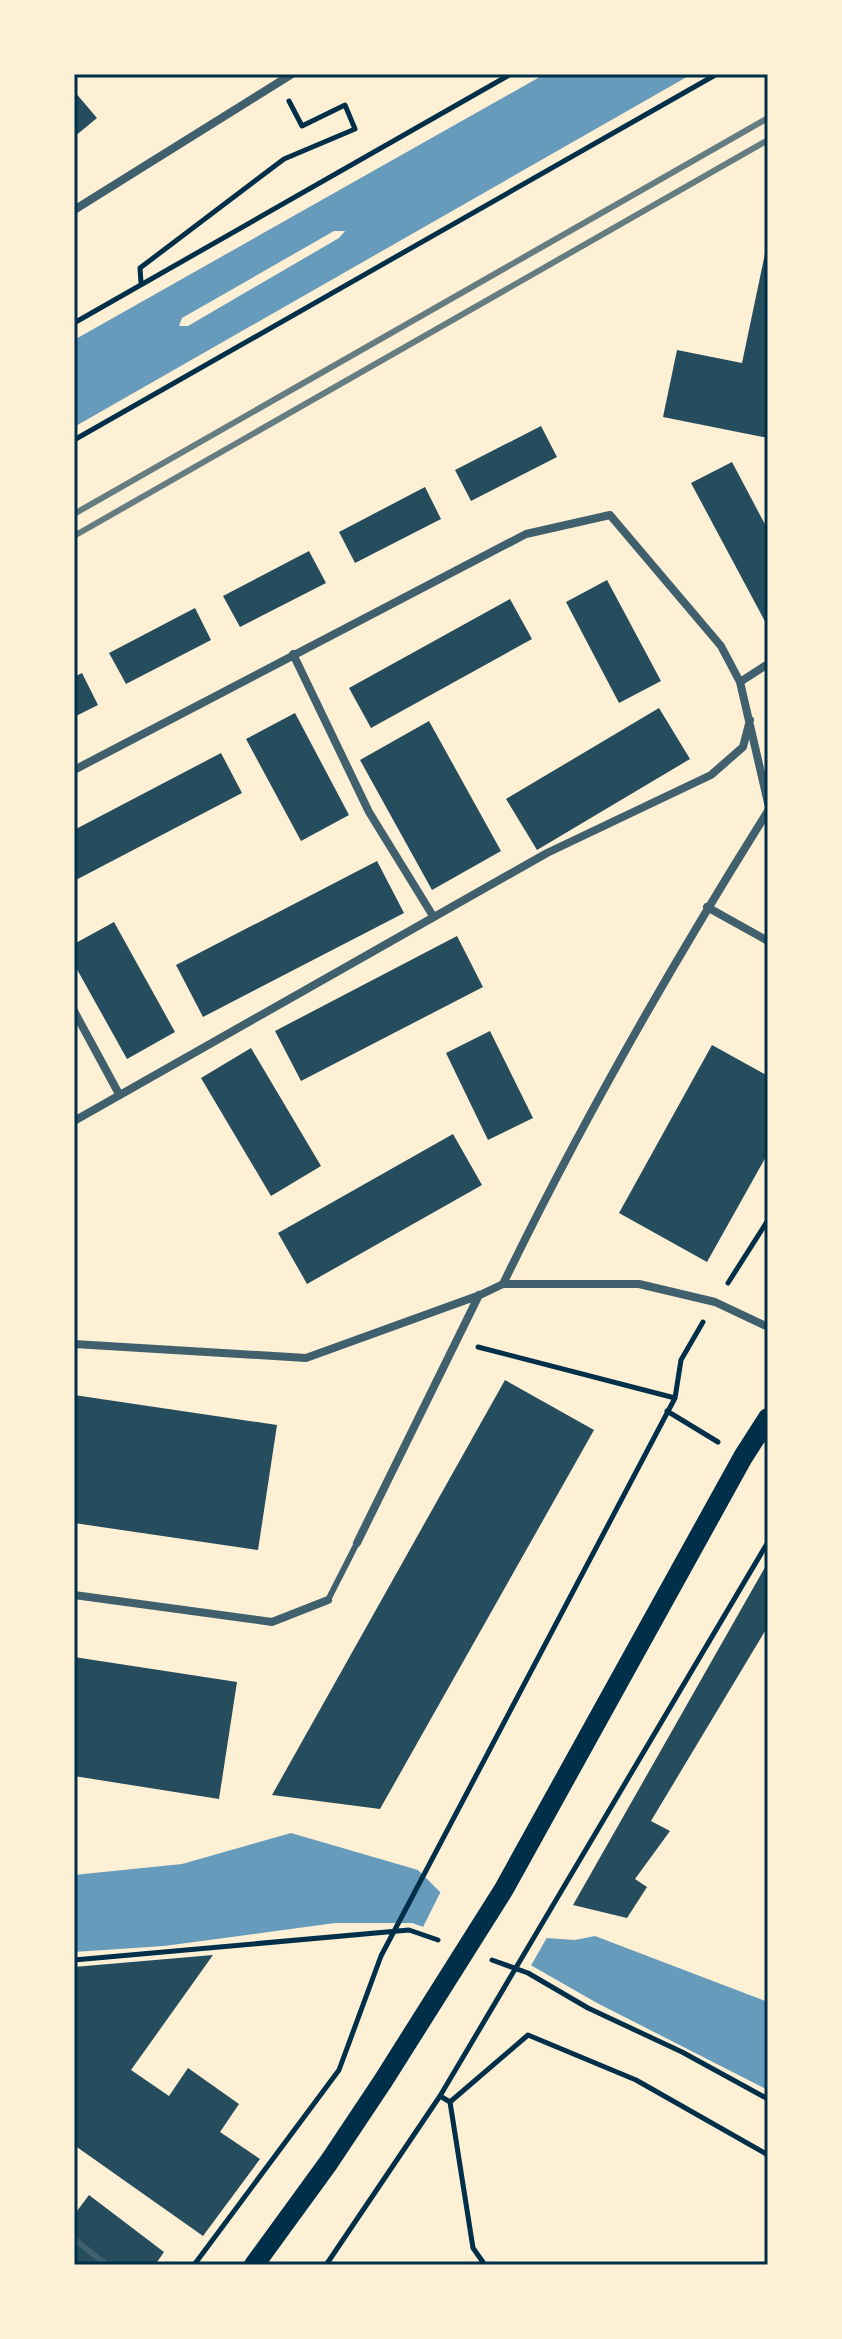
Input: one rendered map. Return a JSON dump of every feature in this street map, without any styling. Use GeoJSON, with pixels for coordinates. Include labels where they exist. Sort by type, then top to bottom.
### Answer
{"type":"FeatureCollection","features":[{"type":"Feature","properties":{"kind":"main road"},"geometry":{"type":"LineString","coordinates":[[254,2265],[329,2162],[504,1889],[735,1471],[768,1418]]}},
{"type":"Feature","properties":{"kind":"street"},"geometry":{"type":"LineString","coordinates":[[74,210],[292,74]]}},
{"type":"Feature","properties":{"kind":"street"},"geometry":{"type":"LineString","coordinates":[[74,770],[526,534],[610,515],[721,646],[740,682],[768,803]]}},
{"type":"Feature","properties":{"kind":"street"},"geometry":{"type":"LineString","coordinates":[[293,654],[369,812],[433,916]]}},
{"type":"Feature","properties":{"kind":"street"},"geometry":{"type":"LineString","coordinates":[[740,682],[768,664]]}},
{"type":"Feature","properties":{"kind":"street"},"geometry":{"type":"LineString","coordinates":[[74,1121],[547,853],[711,775],[743,747],[750,719]]}},
{"type":"Feature","properties":{"kind":"street"},"geometry":{"type":"LineString","coordinates":[[503,1284],[563,1161],[707,907],[768,811]]}},
{"type":"Feature","properties":{"kind":"street"},"geometry":{"type":"LineString","coordinates":[[707,907],[768,941]]}},
{"type":"Feature","properties":{"kind":"street"},"geometry":{"type":"LineString","coordinates":[[74,1011],[119,1094]]}},
{"type":"Feature","properties":{"kind":"street"},"geometry":{"type":"LineString","coordinates":[[74,1344],[306,1358],[503,1284],[639,1284],[715,1302],[768,1327]]}},
{"type":"Feature","properties":{"kind":"street"},"geometry":{"type":"LineString","coordinates":[[357,1543],[480,1295]]}},
{"type":"Feature","properties":{"kind":"street"},"geometry":{"type":"LineString","coordinates":[[74,1595],[272,1622],[328,1600]]}},
{"type":"Feature","properties":{"kind":"lane"},"geometry":{"type":"LineString","coordinates":[[328,1600],[357,1543]]}},
{"type":"Feature","properties":{"kind":"lane"},"geometry":{"type":"LineString","coordinates":[[74,2239],[107,2265]]}},
{"type":"Feature","properties":{"kind":"path"},"geometry":{"type":"LineString","coordinates":[[74,323],[511,74]]}},
{"type":"Feature","properties":{"kind":"path"},"geometry":{"type":"LineString","coordinates":[[74,440],[717,74]]}},
{"type":"Feature","properties":{"kind":"path"},"geometry":{"type":"LineString","coordinates":[[141,283],[140,268],[284,159],[355,129],[345,105],[302,126],[279,82]]}},
{"type":"Feature","properties":{"kind":"path"},"geometry":{"type":"LineString","coordinates":[[194,2265],[339,2070],[381,1956],[675,1398],[681,1360],[768,1220]]}},
{"type":"Feature","properties":{"kind":"path"},"geometry":{"type":"LineString","coordinates":[[457,1341],[675,1398]]}},
{"type":"Feature","properties":{"kind":"path"},"geometry":{"type":"LineString","coordinates":[[326,2265],[440,2096],[768,1542]]}},
{"type":"Feature","properties":{"kind":"path"},"geometry":{"type":"LineString","coordinates":[[450,2102],[528,2035],[636,2080],[768,2155]]}},
{"type":"Feature","properties":{"kind":"path"},"geometry":{"type":"LineString","coordinates":[[440,2096],[450,2102]]}},
{"type":"Feature","properties":{"kind":"path"},"geometry":{"type":"LineString","coordinates":[[450,2102],[473,2248],[485,2265]]}},
{"type":"Feature","properties":{"kind":"water"},"geometry":{"type":"Polygon","coordinates":[[[545,74],[692,74],[74,427],[74,340],[545,74]],[[334,231],[182,318],[179,326],[188,326],[339,238],[345,231],[334,231]]]}},
{"type":"Feature","properties":{"kind":"water"},"geometry":{"type":"Polygon","coordinates":[[[291,1833],[418,1870],[441,1893],[546,1938],[575,1940],[595,1936],[768,2002],[768,2090],[597,2003],[527,1963],[412,1923],[335,1923],[164,1946],[74,1952],[74,1875],[182,1864],[291,1833]]]}},
{"type":"Feature","properties":{"kind":"pier"},"geometry":{"type":"Polygon","coordinates":[[[442,1889],[549,1934],[529,1969],[421,1931],[442,1889]]]}},
{"type":"Feature","properties":{"kind":"building"},"geometry":{"type":"Polygon","coordinates":[[[74,91],[97,118],[74,137],[74,91]]]}},
{"type":"Feature","properties":{"kind":"building"},"geometry":{"type":"Polygon","coordinates":[[[767,244],[768,438],[663,417],[677,350],[742,363],[767,244]]]}},
{"type":"Feature","properties":{"kind":"building"},"geometry":{"type":"Polygon","coordinates":[[[541,426],[557,457],[471,501],[455,470],[541,426]]]}},
{"type":"Feature","properties":{"kind":"building"},"geometry":{"type":"Polygon","coordinates":[[[732,462],[768,530],[768,627],[691,483],[732,462]]]}},
{"type":"Feature","properties":{"kind":"building"},"geometry":{"type":"Polygon","coordinates":[[[425,487],[441,519],[355,563],[339,532],[425,487]]]}},
{"type":"Feature","properties":{"kind":"building"},"geometry":{"type":"Polygon","coordinates":[[[309,551],[326,583],[240,627],[223,596],[309,551]]]}},
{"type":"Feature","properties":{"kind":"building"},"geometry":{"type":"Polygon","coordinates":[[[607,580],[661,681],[619,703],[566,602],[607,580]]]}},
{"type":"Feature","properties":{"kind":"building"},"geometry":{"type":"Polygon","coordinates":[[[510,599],[532,639],[371,728],[349,688],[510,599]]]}},
{"type":"Feature","properties":{"kind":"building"},"geometry":{"type":"Polygon","coordinates":[[[195,608],[211,640],[126,684],[109,653],[195,608]]]}},
{"type":"Feature","properties":{"kind":"building"},"geometry":{"type":"Polygon","coordinates":[[[82,673],[98,705],[74,717],[74,677],[82,673]]]}},
{"type":"Feature","properties":{"kind":"building"},"geometry":{"type":"Polygon","coordinates":[[[659,708],[690,759],[537,850],[506,799],[659,708]]]}},
{"type":"Feature","properties":{"kind":"building"},"geometry":{"type":"Polygon","coordinates":[[[295,713],[349,815],[301,841],[246,739],[295,713]]]}},
{"type":"Feature","properties":{"kind":"building"},"geometry":{"type":"Polygon","coordinates":[[[429,721],[501,851],[432,890],[360,760],[429,721]]]}},
{"type":"Feature","properties":{"kind":"building"},"geometry":{"type":"Polygon","coordinates":[[[221,753],[242,793],[74,881],[74,830],[221,753]]]}},
{"type":"Feature","properties":{"kind":"building"},"geometry":{"type":"Polygon","coordinates":[[[377,861],[404,913],[203,1017],[176,965],[377,861]]]}},
{"type":"Feature","properties":{"kind":"building"},"geometry":{"type":"Polygon","coordinates":[[[114,922],[175,1032],[127,1059],[74,964],[74,944],[114,922]]]}},
{"type":"Feature","properties":{"kind":"building"},"geometry":{"type":"Polygon","coordinates":[[[457,936],[483,987],[301,1081],[275,1031],[457,936]]]}},
{"type":"Feature","properties":{"kind":"building"},"geometry":{"type":"Polygon","coordinates":[[[490,1031],[533,1118],[488,1140],[446,1053],[490,1031]]]}},
{"type":"Feature","properties":{"kind":"building"},"geometry":{"type":"Polygon","coordinates":[[[712,1045],[768,1076],[768,1153],[707,1262],[619,1213],[712,1045]]]}},
{"type":"Feature","properties":{"kind":"building"},"geometry":{"type":"Polygon","coordinates":[[[251,1048],[321,1166],[271,1196],[201,1078],[251,1048]]]}},
{"type":"Feature","properties":{"kind":"building"},"geometry":{"type":"Polygon","coordinates":[[[453,1134],[482,1185],[307,1284],[278,1233],[453,1134]]]}},
{"type":"Feature","properties":{"kind":"building"},"geometry":{"type":"Polygon","coordinates":[[[505,1380],[594,1430],[380,1809],[272,1795],[505,1380]]]}},
{"type":"Feature","properties":{"kind":"building"},"geometry":{"type":"Polygon","coordinates":[[[74,1395],[277,1425],[258,1550],[74,1523],[74,1395]]]}},
{"type":"Feature","properties":{"kind":"building"},"geometry":{"type":"Polygon","coordinates":[[[768,1562],[768,1626],[651,1821],[670,1831],[635,1879],[647,1887],[627,1918],[573,1905],[768,1562]]]}},
{"type":"Feature","properties":{"kind":"building"},"geometry":{"type":"Polygon","coordinates":[[[74,1657],[237,1682],[219,1799],[74,1776],[74,1657]]]}},
{"type":"Feature","properties":{"kind":"building"},"geometry":{"type":"Polygon","coordinates":[[[213,1955],[131,2070],[169,2096],[188,2068],[239,2104],[220,2132],[260,2159],[203,2236],[74,2145],[74,1967],[213,1955]]]}},
{"type":"Feature","properties":{"kind":"building"},"geometry":{"type":"Polygon","coordinates":[[[89,2195],[164,2252],[155,2265],[74,2265],[74,2215],[89,2195]]]}},
{"type":"Feature","properties":{"kind":"railway"},"geometry":{"type":"LineString","coordinates":[[74,514],[768,118]]}},
{"type":"Feature","properties":{"kind":"railway"},"geometry":{"type":"LineString","coordinates":[[74,536],[768,140]]}}]}
